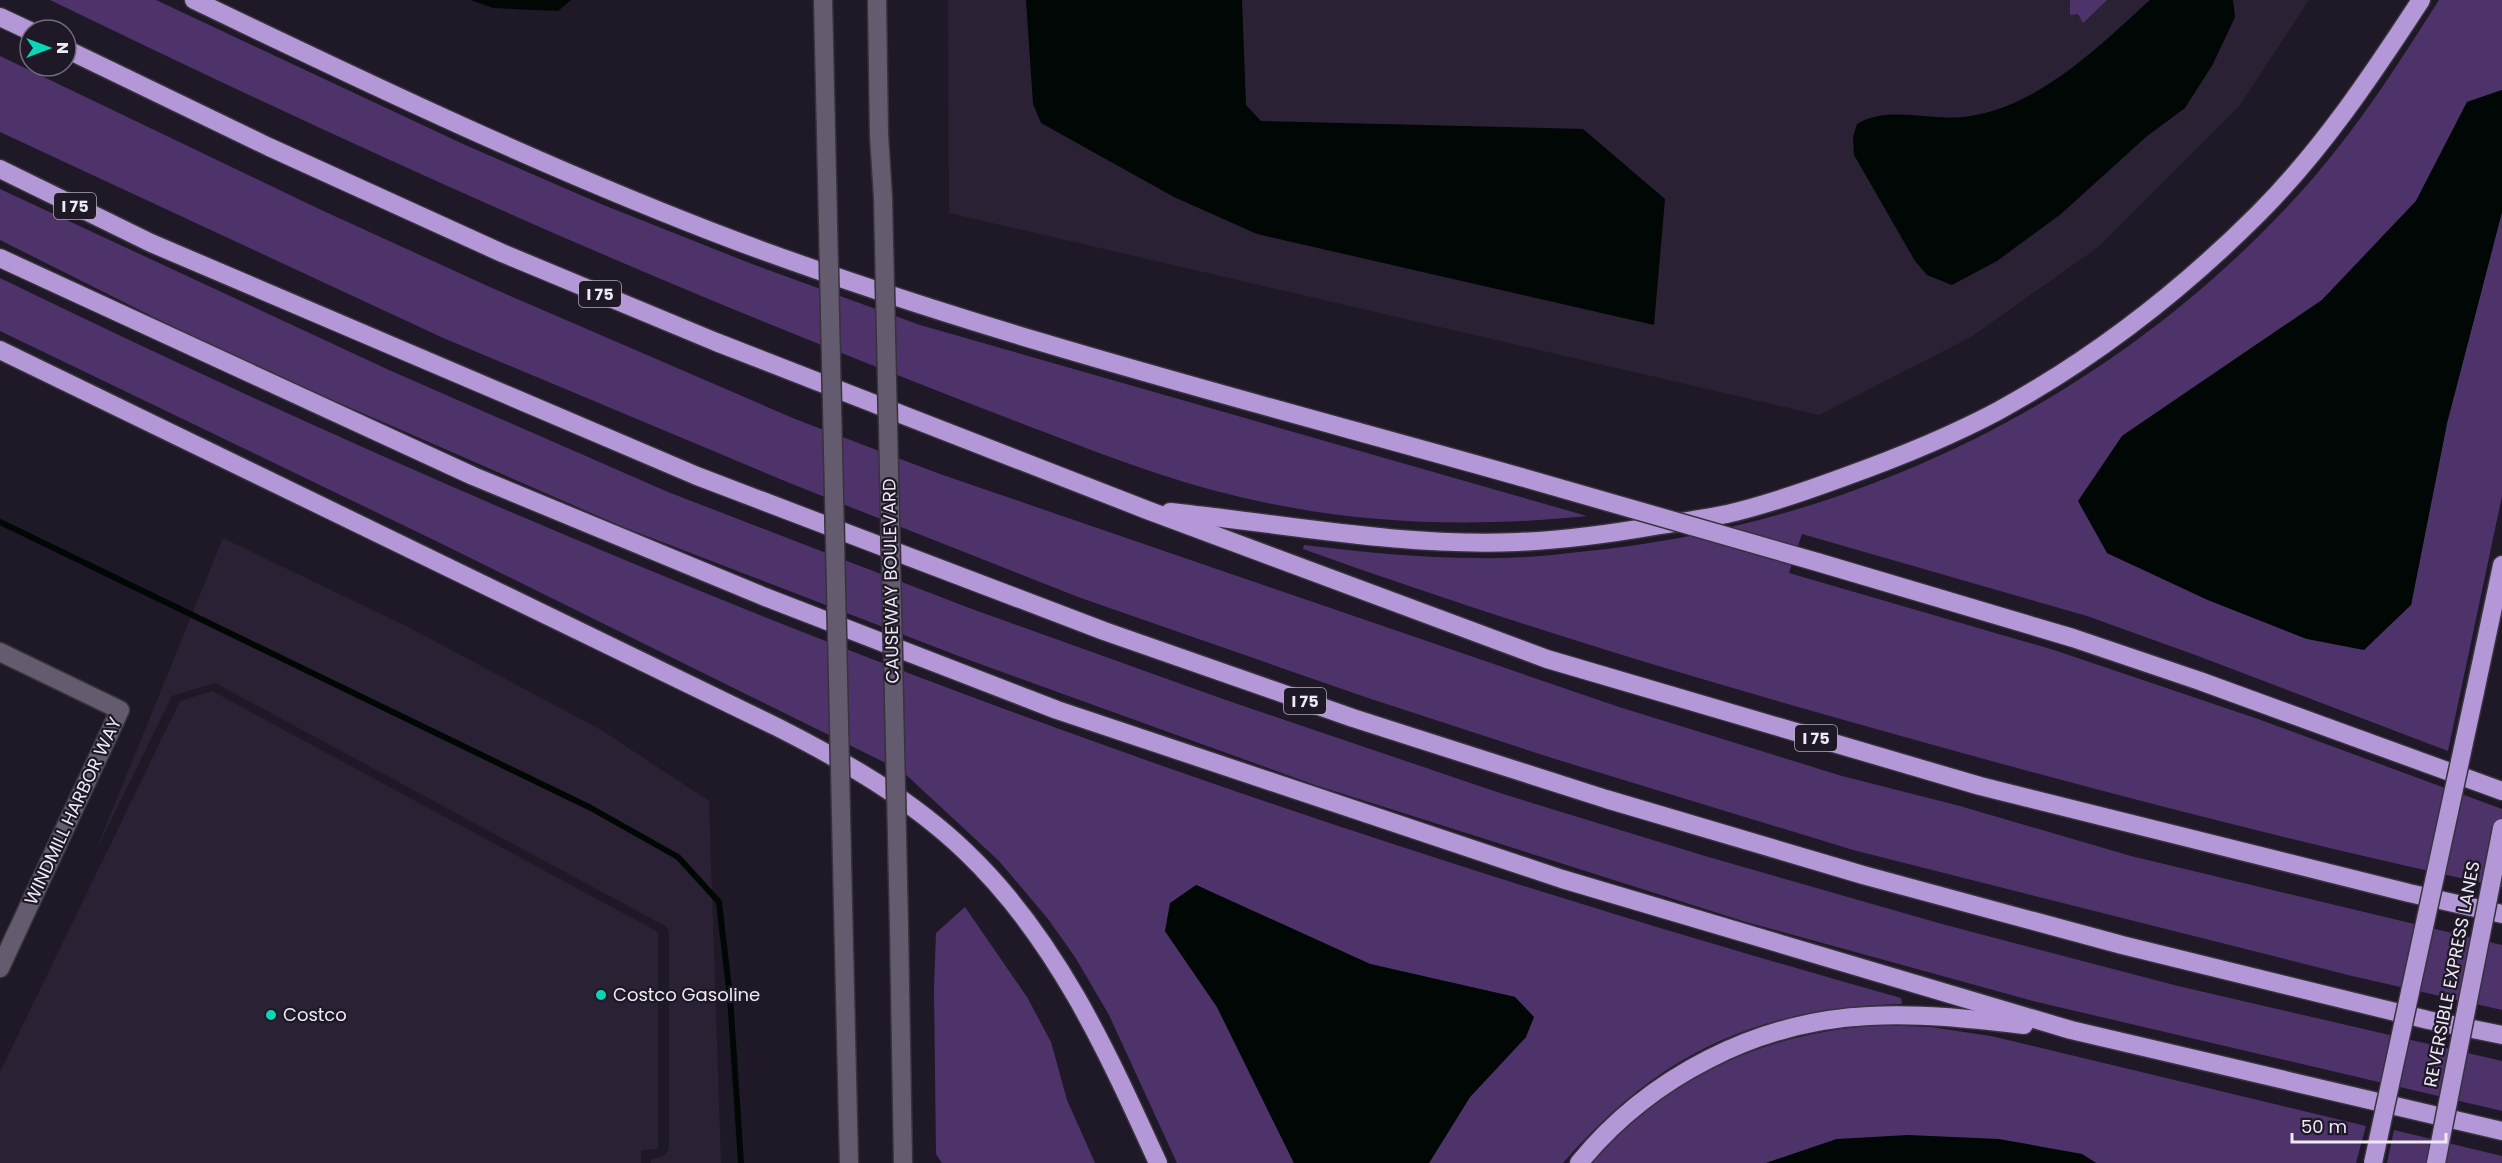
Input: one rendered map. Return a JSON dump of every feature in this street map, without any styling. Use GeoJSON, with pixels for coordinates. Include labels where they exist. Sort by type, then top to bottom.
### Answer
{"type":"FeatureCollection","features":[{"type":"Feature","properties":{"kind":"highway"},"geometry":{"type":"LineString","coordinates":[[194,0],[472,130],[670,214],[776,255],[975,322],[1817,562],[2073,638],[2502,791]]}},
{"type":"Feature","properties":{"kind":"highway"},"geometry":{"type":"LineString","coordinates":[[1147,510],[1419,541],[1518,542],[1574,538],[1728,513],[1798,494],[1934,442],[1998,410],[2060,373],[2166,297],[2214,255],[2259,213],[2337,123],[2372,76],[2421,0]]}},
{"type":"Feature","properties":{"kind":"highway"},"geometry":{"type":"LineString","coordinates":[[0,17],[18,25]]}},
{"type":"Feature","properties":{"kind":"highway","name":"I 75"},"geometry":{"type":"LineString","coordinates":[[78,55],[269,147],[502,253],[716,342],[1147,510],[1547,659],[1980,786],[2398,891],[2502,914]]}},
{"type":"Feature","properties":{"kind":"highway","name":"I 75"},"geometry":{"type":"LineString","coordinates":[[0,169],[151,243],[697,476],[1104,631],[1342,714],[1606,799],[1863,875],[2122,945],[2428,1020],[2502,1035]]}},
{"type":"Feature","properties":{"kind":"highway"},"geometry":{"type":"LineString","coordinates":[[0,258],[473,476],[765,597],[1057,710],[1562,879],[2071,1030],[2502,1131]]}},
{"type":"Feature","properties":{"kind":"highway"},"geometry":{"type":"LineString","coordinates":[[0,350],[777,727],[829,754],[924,816],[966,852],[1014,905],[1057,962],[1104,1044],[1158,1163]]}},
{"type":"Feature","properties":{"kind":"highway"},"geometry":{"type":"LineString","coordinates":[[2373,1163],[2502,565]]}},
{"type":"Feature","properties":{"kind":"highway","name":"REVERSIBLE EXPRESS LANES"},"geometry":{"type":"LineString","coordinates":[[2436,1163],[2502,828]]}},
{"type":"Feature","properties":{"kind":"highway"},"geometry":{"type":"LineString","coordinates":[[1579,1163],[1618,1121],[1656,1090],[1698,1064],[1737,1046],[1778,1032],[1822,1021],[1903,1014],[1939,1015],[2071,1030]]}},
{"type":"Feature","properties":{"kind":"main road"},"geometry":{"type":"LineString","coordinates":[[823,0],[849,1163]]}},
{"type":"Feature","properties":{"kind":"main road","name":"CAUSEWAY BOULEVARD"},"geometry":{"type":"LineString","coordinates":[[877,0],[903,1163]]}},
{"type":"Feature","properties":{"kind":"main road","name":"WINDMILL HARBOR WAY"},"geometry":{"type":"LineString","coordinates":[[0,652],[120,710],[0,968]]}},
{"type":"Feature","properties":{"kind":"shaded area"},"geometry":{"type":"Polygon","coordinates":[[[50,0],[156,0],[463,144],[601,204],[752,264],[920,325],[1587,516],[1467,523],[1386,520],[1267,503],[1211,490],[1156,473],[899,376],[617,260],[332,134],[50,0]]]}},
{"type":"Feature","properties":{"kind":"shaded area"},"geometry":{"type":"Polygon","coordinates":[[[471,0],[571,0],[558,11],[493,8],[471,0]]]}},
{"type":"Feature","properties":{"kind":"shaded area"},"geometry":{"type":"Polygon","coordinates":[[[948,0],[2309,0],[2240,105],[2097,248],[1971,337],[1819,415],[949,213],[948,0]]]}},
{"type":"Feature","properties":{"kind":"shaded area"},"geometry":{"type":"Polygon","coordinates":[[[1026,0],[1242,0],[1246,105],[1261,121],[1583,129],[1665,199],[1654,325],[1257,234],[1174,197],[1041,123],[1033,104],[1026,0]]]}},
{"type":"Feature","properties":{"kind":"shaded area"},"geometry":{"type":"Polygon","coordinates":[[[2070,0],[2107,0],[2083,23],[2078,14],[2070,15],[2070,0]]]}},
{"type":"Feature","properties":{"kind":"shaded area"},"geometry":{"type":"Polygon","coordinates":[[[2150,0],[2233,0],[2235,17],[2213,64],[2185,108],[2146,137],[2061,214],[1997,261],[1952,285],[1927,275],[1915,261],[1854,155],[1853,137],[1857,124],[1883,115],[1956,118],[1970,116],[1996,110],[2021,100],[2068,71],[2150,0]]]}},
{"type":"Feature","properties":{"kind":"shaded area"},"geometry":{"type":"Polygon","coordinates":[[[2439,0],[2502,0],[2502,90],[2467,102],[2416,201],[2322,300],[2122,436],[2107,553],[2208,600],[2307,639],[2411,605],[2447,423],[2502,212],[2502,496],[2448,751],[2087,616],[1802,534],[1789,573],[2054,650],[2258,719],[2502,809],[2502,887],[2209,819],[1841,719],[1533,627],[1303,549],[1304,545],[1413,556],[1504,558],[1579,552],[1684,537],[1788,512],[1887,478],[1983,434],[2075,382],[2161,322],[2241,253],[2315,176],[2349,134],[2439,0]]]}},
{"type":"Feature","properties":{"kind":"shaded area"},"geometry":{"type":"Polygon","coordinates":[[[0,56],[18,65],[18,78],[46,78],[317,208],[492,288],[795,419],[940,474],[1619,707],[1842,776],[1960,806],[2131,856],[2502,945],[2502,1010],[2352,976],[1853,850],[1555,759],[1365,697],[1078,597],[792,484],[441,337],[0,132],[0,56]]]}},
{"type":"Feature","properties":{"kind":"shaded area"},"geometry":{"type":"Polygon","coordinates":[[[2502,90],[2502,212],[2447,423],[2411,605],[2364,650],[2307,639],[2208,600],[2107,553],[2078,501],[2122,436],[2322,300],[2416,201],[2467,102],[2502,90]]]}},
{"type":"Feature","properties":{"kind":"shaded area"},"geometry":{"type":"Polygon","coordinates":[[[0,189],[389,370],[668,492],[972,609],[1223,699],[1500,793],[1705,856],[1942,924],[2178,986],[2502,1061],[2502,1111],[2037,1002],[1746,922],[1315,785],[969,660],[623,527],[225,353],[0,240],[0,189]]]}},
{"type":"Feature","properties":{"kind":"shaded area"},"geometry":{"type":"Polygon","coordinates":[[[0,278],[196,372],[494,505],[694,589],[931,682],[1205,781],[1344,828],[1621,916],[1901,998],[1902,1004],[1849,1007],[1801,1015],[1756,1027],[1714,1044],[1674,1065],[1636,1092],[1599,1125],[1563,1163],[1429,1163],[1470,1097],[1526,1037],[1515,997],[1370,964],[1196,885],[1165,931],[1217,1007],[1294,1163],[1177,1163],[1109,1015],[1075,957],[1048,919],[999,861],[902,771],[438,542],[0,331],[0,278]]]}},
{"type":"Feature","properties":{"kind":"shaded area"},"geometry":{"type":"Polygon","coordinates":[[[223,538],[410,628],[603,731],[709,801],[721,1163],[651,1163],[651,1159],[664,1156],[669,1149],[669,932],[667,927],[215,683],[172,696],[94,855],[223,538]]]}},
{"type":"Feature","properties":{"kind":"shaded area"},"geometry":{"type":"Polygon","coordinates":[[[212,691],[658,932],[658,1149],[641,1150],[641,1163],[0,1163],[0,1072],[180,701],[212,691]]]}},
{"type":"Feature","properties":{"kind":"shaded area"},"geometry":{"type":"Polygon","coordinates":[[[1196,885],[1370,964],[1515,997],[1534,1017],[1526,1037],[1470,1097],[1429,1163],[1294,1163],[1217,1007],[1165,931],[1170,903],[1196,885]]]}},
{"type":"Feature","properties":{"kind":"shaded area"},"geometry":{"type":"Polygon","coordinates":[[[965,907],[1027,997],[1051,1042],[1067,1100],[1095,1163],[942,1163],[936,1154],[934,988],[936,933],[965,907]]]}},
{"type":"Feature","properties":{"kind":"shaded area"},"geometry":{"type":"Polygon","coordinates":[[[1876,1025],[1930,1027],[1991,1036],[2366,1126],[2356,1163],[2096,1163],[2082,1154],[1837,1139],[1766,1163],[1591,1163],[1653,1106],[1685,1084],[1720,1065],[1756,1050],[1794,1039],[1834,1030],[1876,1025]]]}},
{"type":"Feature","properties":{"kind":"shaded area"},"geometry":{"type":"Polygon","coordinates":[[[2394,1130],[2502,1156],[2502,1163],[2387,1163],[2394,1130]]]}},
{"type":"Feature","properties":{"kind":"shaded area"},"geometry":{"type":"Polygon","coordinates":[[[1908,1135],[1999,1139],[2082,1154],[2096,1163],[1766,1163],[1837,1139],[1908,1135]]]}},
{"type":"Feature","properties":{"kind":"waterway"},"geometry":{"type":"LineString","coordinates":[[0,522],[591,808],[678,857],[719,902],[730,997],[741,1163]]}},
{"type":"Feature","properties":{"kind":"place","name":"Costco Gasoline"},"geometry":{"type":"Point","coordinates":[601,995]}},
{"type":"Feature","properties":{"kind":"place","name":"Costco"},"geometry":{"type":"Point","coordinates":[271,1015]}}]}
